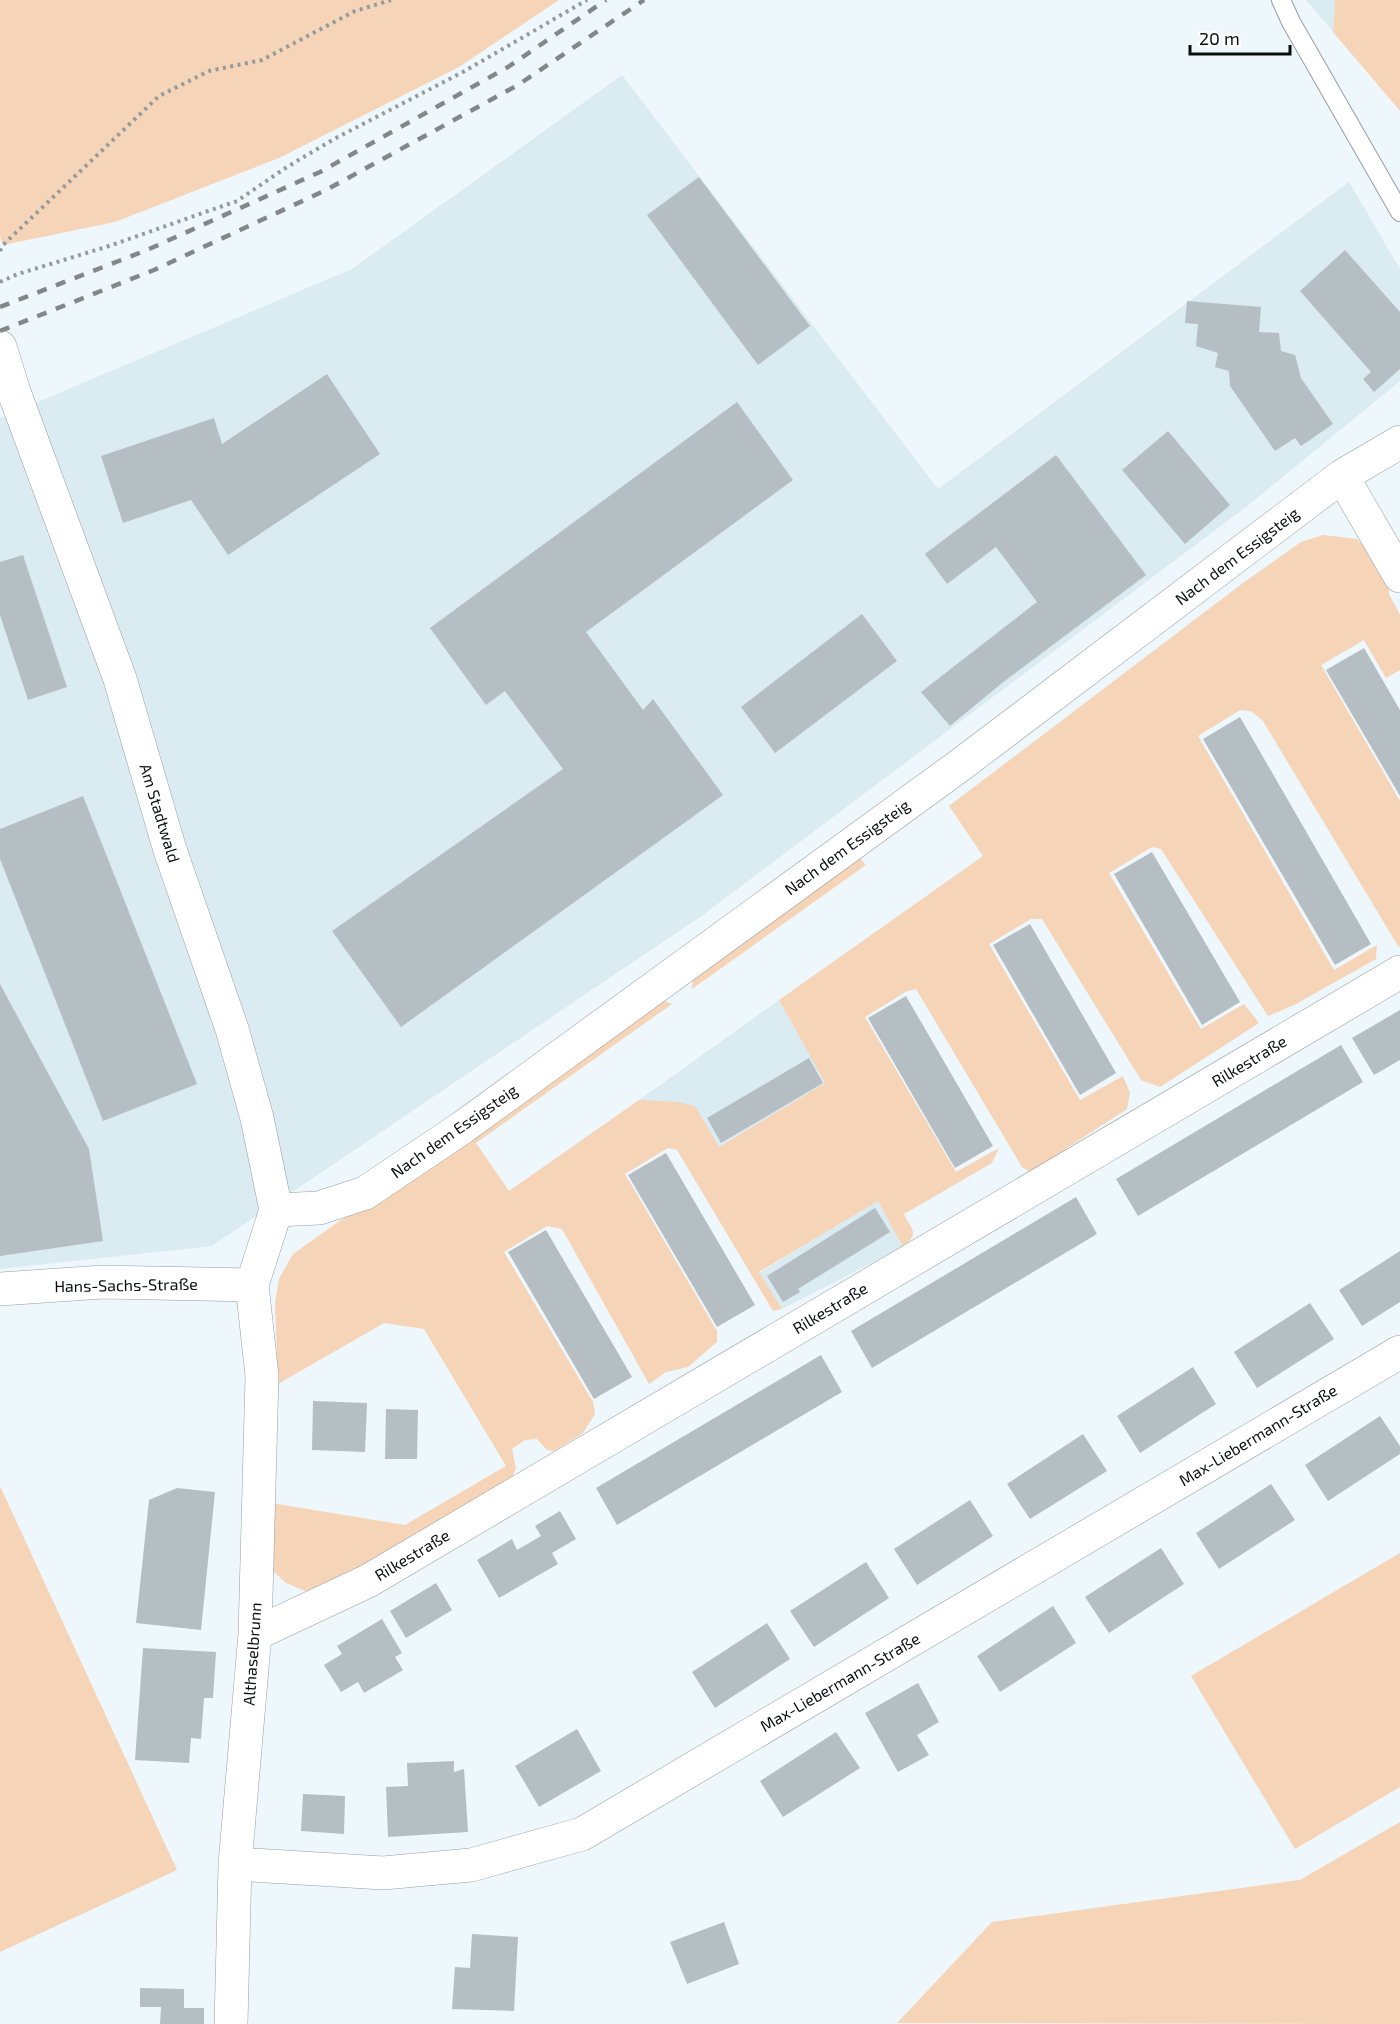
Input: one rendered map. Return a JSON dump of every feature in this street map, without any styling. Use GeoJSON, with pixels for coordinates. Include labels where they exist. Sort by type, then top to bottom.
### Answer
{"type":"FeatureCollection","features":[{"type":"Feature","properties":{"kind":"street","name":"Am Stadtwald"},"geometry":{"type":"LineString","coordinates":[[0,347],[14,392],[120,679],[170,850],[232,1029],[257,1118],[276,1210],[252,1285]]}},
{"type":"Feature","properties":{"kind":"street","name":"Nach dem Essigsteig"},"geometry":{"type":"LineString","coordinates":[[276,1210],[319,1208],[365,1193],[463,1127],[959,766],[1342,476],[1400,442]]}},
{"type":"Feature","properties":{"kind":"street"},"geometry":{"type":"LineString","coordinates":[[1342,476],[1400,576]]}},
{"type":"Feature","properties":{"kind":"street","name":"Rilkestraße"},"geometry":{"type":"LineString","coordinates":[[255,1634],[368,1581],[1400,972]]}},
{"type":"Feature","properties":{"kind":"street","name":"Hans-Sachs-Straße"},"geometry":{"type":"LineString","coordinates":[[0,1289],[103,1282],[252,1285]]}},
{"type":"Feature","properties":{"kind":"street","name":"Althaselbrunn"},"geometry":{"type":"LineString","coordinates":[[231,2024],[235,1864],[255,1634],[262,1376],[252,1285]]}},
{"type":"Feature","properties":{"kind":"street","name":"Max-Liebermann-Straße"},"geometry":{"type":"LineString","coordinates":[[235,1864],[383,1873],[471,1864],[582,1834],[1400,1352]]}},
{"type":"Feature","properties":{"kind":"lane"},"geometry":{"type":"LineString","coordinates":[[1281,0],[1291,22],[1400,212]]}},
{"type":"Feature","properties":{"kind":"path"},"geometry":{"type":"LineString","coordinates":[[0,251],[3,245],[159,96],[209,70],[262,60],[355,11],[391,0]]}},
{"type":"Feature","properties":{"kind":"path"},"geometry":{"type":"LineString","coordinates":[[0,282],[237,201],[286,167],[334,139],[463,72],[587,0]]}},
{"type":"Feature","properties":{"kind":"shaded area"},"geometry":{"type":"Polygon","coordinates":[[[0,0],[559,0],[459,67],[279,158],[115,222],[3,245],[0,237],[0,0]]]}},
{"type":"Feature","properties":{"kind":"shaded area"},"geometry":{"type":"Polygon","coordinates":[[[1306,0],[1335,0],[1333,32],[1306,0]]]}},
{"type":"Feature","properties":{"kind":"shaded area"},"geometry":{"type":"Polygon","coordinates":[[[1335,0],[1400,0],[1400,111],[1333,32],[1335,0]]]}},
{"type":"Feature","properties":{"kind":"shaded area"},"geometry":{"type":"Polygon","coordinates":[[[622,75],[938,489],[1349,182],[1400,269],[1400,381],[1246,507],[700,917],[212,1246],[0,1269],[0,418],[352,269],[622,75]]]}},
{"type":"Feature","properties":{"kind":"shaded area"},"geometry":{"type":"Polygon","coordinates":[[[1323,535],[1357,539],[1388,570],[1389,594],[1400,615],[1400,670],[1386,678],[1364,640],[1321,665],[1400,801],[1400,947],[1263,721],[1251,711],[1240,710],[1198,736],[1334,970],[1377,945],[1376,959],[1296,1004],[1268,1016],[1161,849],[1152,847],[1109,873],[1201,1029],[1244,1004],[1259,1023],[1160,1087],[1141,1080],[1042,919],[1031,919],[989,944],[1080,1100],[1123,1076],[1130,1093],[1127,1109],[1030,1172],[1022,1167],[916,989],[907,991],[865,1017],[956,1172],[999,1148],[992,1163],[904,1214],[913,1234],[903,1247],[878,1201],[759,1272],[782,1309],[773,1311],[677,1150],[668,1148],[625,1174],[717,1331],[717,1342],[688,1367],[666,1372],[649,1384],[562,1229],[547,1226],[504,1252],[593,1402],[595,1414],[583,1433],[554,1451],[547,1450],[537,1439],[525,1440],[512,1449],[516,1468],[510,1482],[331,1584],[305,1591],[286,1583],[272,1570],[271,1503],[405,1525],[506,1466],[424,1329],[384,1323],[278,1384],[275,1303],[279,1279],[293,1254],[341,1220],[396,1186],[664,1001],[672,1004],[476,1143],[509,1191],[639,1100],[678,1102],[695,1106],[719,1147],[825,1083],[779,1000],[983,856],[949,806],[1243,583],[1301,542],[1323,535]]]}},
{"type":"Feature","properties":{"kind":"shaded area"},"geometry":{"type":"Polygon","coordinates":[[[854,858],[861,859],[866,865],[692,989],[693,975],[854,858]]]}},
{"type":"Feature","properties":{"kind":"shaded area"},"geometry":{"type":"Polygon","coordinates":[[[779,1000],[825,1083],[719,1147],[639,1100],[779,1000]]]}},
{"type":"Feature","properties":{"kind":"shaded area"},"geometry":{"type":"Polygon","coordinates":[[[878,1200],[903,1247],[782,1309],[759,1273],[878,1200]]]}},
{"type":"Feature","properties":{"kind":"shaded area"},"geometry":{"type":"Polygon","coordinates":[[[0,1486],[177,1870],[0,1952],[0,1486]]]}},
{"type":"Feature","properties":{"kind":"shaded area"},"geometry":{"type":"Polygon","coordinates":[[[1400,1553],[1400,1787],[1295,1849],[1191,1676],[1400,1553]]]}},
{"type":"Feature","properties":{"kind":"shaded area"},"geometry":{"type":"Polygon","coordinates":[[[1400,1822],[1400,2024],[897,2023],[992,1922],[1300,1880],[1400,1822]]]}},
{"type":"Feature","properties":{"kind":"building"},"geometry":{"type":"Polygon","coordinates":[[[699,177],[810,326],[758,365],[647,215],[699,177]]]}},
{"type":"Feature","properties":{"kind":"building"},"geometry":{"type":"Polygon","coordinates":[[[1345,250],[1400,312],[1400,369],[1374,392],[1363,379],[1371,372],[1300,291],[1345,250]]]}},
{"type":"Feature","properties":{"kind":"building"},"geometry":{"type":"Polygon","coordinates":[[[1187,301],[1261,307],[1259,332],[1279,333],[1281,351],[1295,355],[1301,378],[1333,424],[1301,446],[1295,438],[1275,451],[1230,386],[1229,371],[1215,367],[1218,353],[1196,346],[1198,324],[1185,323],[1187,301]]]}},
{"type":"Feature","properties":{"kind":"building"},"geometry":{"type":"Polygon","coordinates":[[[327,374],[380,454],[228,555],[191,500],[123,523],[101,456],[214,418],[222,444],[327,374]]]}},
{"type":"Feature","properties":{"kind":"building"},"geometry":{"type":"Polygon","coordinates":[[[737,402],[793,480],[586,632],[643,710],[653,699],[723,795],[401,1027],[332,931],[563,769],[505,691],[486,705],[430,628],[737,402]]]}},
{"type":"Feature","properties":{"kind":"building"},"geometry":{"type":"Polygon","coordinates":[[[1168,431],[1230,505],[1185,544],[1122,470],[1168,431]]]}},
{"type":"Feature","properties":{"kind":"building"},"geometry":{"type":"Polygon","coordinates":[[[1056,455],[1146,575],[1002,683],[950,726],[921,692],[1037,602],[996,547],[947,584],[925,554],[1056,455]]]}},
{"type":"Feature","properties":{"kind":"building"},"geometry":{"type":"Polygon","coordinates":[[[23,555],[67,687],[28,700],[0,615],[0,562],[23,555]]]}},
{"type":"Feature","properties":{"kind":"building"},"geometry":{"type":"Polygon","coordinates":[[[862,614],[897,661],[775,753],[741,707],[862,614]]]}},
{"type":"Feature","properties":{"kind":"building"},"geometry":{"type":"Polygon","coordinates":[[[1364,648],[1400,710],[1400,796],[1326,670],[1364,648]]]}},
{"type":"Feature","properties":{"kind":"building"},"geometry":{"type":"Polygon","coordinates":[[[1240,717],[1371,944],[1335,965],[1203,739],[1240,717]]]}},
{"type":"Feature","properties":{"kind":"building"},"geometry":{"type":"Polygon","coordinates":[[[83,796],[197,1084],[103,1121],[0,859],[0,829],[83,796]]]}},
{"type":"Feature","properties":{"kind":"building"},"geometry":{"type":"Polygon","coordinates":[[[1152,852],[1240,1002],[1202,1025],[1114,874],[1152,852]]]}},
{"type":"Feature","properties":{"kind":"building"},"geometry":{"type":"Polygon","coordinates":[[[1030,924],[1116,1073],[1080,1095],[993,945],[1030,924]]]}},
{"type":"Feature","properties":{"kind":"building"},"geometry":{"type":"Polygon","coordinates":[[[0,984],[89,1149],[103,1241],[0,1256],[0,984]]]}},
{"type":"Feature","properties":{"kind":"building"},"geometry":{"type":"Polygon","coordinates":[[[906,996],[993,1146],[955,1168],[868,1018],[906,996]]]}},
{"type":"Feature","properties":{"kind":"building"},"geometry":{"type":"Polygon","coordinates":[[[1400,1010],[1400,1060],[1374,1075],[1352,1038],[1400,1010]]]}},
{"type":"Feature","properties":{"kind":"building"},"geometry":{"type":"Polygon","coordinates":[[[1341,1045],[1363,1082],[1138,1216],[1116,1179],[1341,1045]]]}},
{"type":"Feature","properties":{"kind":"building"},"geometry":{"type":"Polygon","coordinates":[[[809,1058],[823,1083],[721,1143],[707,1118],[809,1058]]]}},
{"type":"Feature","properties":{"kind":"building"},"geometry":{"type":"Polygon","coordinates":[[[666,1153],[755,1305],[717,1327],[628,1175],[666,1153]]]}},
{"type":"Feature","properties":{"kind":"building"},"geometry":{"type":"Polygon","coordinates":[[[1076,1197],[1097,1234],[872,1368],[851,1331],[1076,1197]]]}},
{"type":"Feature","properties":{"kind":"building"},"geometry":{"type":"Polygon","coordinates":[[[875,1208],[890,1232],[798,1289],[800,1292],[783,1302],[767,1276],[875,1208]]]}},
{"type":"Feature","properties":{"kind":"building"},"geometry":{"type":"Polygon","coordinates":[[[546,1230],[632,1377],[594,1399],[508,1252],[546,1230]]]}},
{"type":"Feature","properties":{"kind":"building"},"geometry":{"type":"Polygon","coordinates":[[[1400,1251],[1400,1302],[1362,1326],[1339,1290],[1400,1251]]]}},
{"type":"Feature","properties":{"kind":"building"},"geometry":{"type":"Polygon","coordinates":[[[1310,1303],[1334,1339],[1257,1388],[1234,1352],[1310,1303]]]}},
{"type":"Feature","properties":{"kind":"building"},"geometry":{"type":"Polygon","coordinates":[[[821,1355],[842,1392],[617,1525],[596,1488],[821,1355]]]}},
{"type":"Feature","properties":{"kind":"building"},"geometry":{"type":"Polygon","coordinates":[[[1193,1367],[1216,1404],[1140,1453],[1117,1416],[1193,1367]]]}},
{"type":"Feature","properties":{"kind":"building"},"geometry":{"type":"Polygon","coordinates":[[[313,1401],[367,1403],[365,1452],[312,1450],[313,1401]]]}},
{"type":"Feature","properties":{"kind":"building"},"geometry":{"type":"Polygon","coordinates":[[[386,1409],[418,1410],[417,1459],[385,1459],[386,1409]]]}},
{"type":"Feature","properties":{"kind":"building"},"geometry":{"type":"Polygon","coordinates":[[[1380,1416],[1400,1446],[1400,1454],[1328,1501],[1305,1465],[1380,1416]]]}},
{"type":"Feature","properties":{"kind":"building"},"geometry":{"type":"Polygon","coordinates":[[[1083,1434],[1107,1471],[1030,1519],[1007,1484],[1083,1434]]]}},
{"type":"Feature","properties":{"kind":"building"},"geometry":{"type":"Polygon","coordinates":[[[1271,1484],[1295,1520],[1219,1569],[1196,1533],[1271,1484]]]}},
{"type":"Feature","properties":{"kind":"building"},"geometry":{"type":"Polygon","coordinates":[[[177,1488],[215,1492],[201,1630],[136,1623],[149,1500],[177,1488]]]}},
{"type":"Feature","properties":{"kind":"building"},"geometry":{"type":"Polygon","coordinates":[[[970,1500],[993,1536],[917,1585],[894,1549],[970,1500]]]}},
{"type":"Feature","properties":{"kind":"building"},"geometry":{"type":"Polygon","coordinates":[[[560,1511],[576,1539],[552,1553],[558,1564],[499,1598],[477,1560],[512,1539],[517,1550],[541,1536],[535,1526],[560,1511]]]}},
{"type":"Feature","properties":{"kind":"building"},"geometry":{"type":"Polygon","coordinates":[[[1161,1548],[1184,1584],[1109,1633],[1085,1597],[1161,1548]]]}},
{"type":"Feature","properties":{"kind":"building"},"geometry":{"type":"Polygon","coordinates":[[[866,1562],[889,1598],[814,1647],[790,1611],[866,1562]]]}},
{"type":"Feature","properties":{"kind":"building"},"geometry":{"type":"Polygon","coordinates":[[[436,1583],[452,1610],[406,1638],[390,1611],[436,1583]]]}},
{"type":"Feature","properties":{"kind":"building"},"geometry":{"type":"Polygon","coordinates":[[[1053,1606],[1076,1643],[1000,1692],[977,1656],[1053,1606]]]}},
{"type":"Feature","properties":{"kind":"building"},"geometry":{"type":"Polygon","coordinates":[[[382,1619],[402,1653],[395,1657],[403,1670],[364,1693],[358,1682],[341,1692],[324,1665],[342,1654],[337,1646],[382,1619]]]}},
{"type":"Feature","properties":{"kind":"building"},"geometry":{"type":"Polygon","coordinates":[[[767,1623],[790,1659],[715,1708],[692,1672],[767,1623]]]}},
{"type":"Feature","properties":{"kind":"building"},"geometry":{"type":"Polygon","coordinates":[[[143,1648],[216,1652],[213,1698],[204,1698],[201,1739],[191,1738],[189,1763],[135,1760],[143,1648]]]}},
{"type":"Feature","properties":{"kind":"building"},"geometry":{"type":"Polygon","coordinates":[[[918,1683],[939,1722],[917,1735],[929,1755],[898,1772],[865,1713],[918,1683]]]}},
{"type":"Feature","properties":{"kind":"building"},"geometry":{"type":"Polygon","coordinates":[[[577,1729],[601,1771],[539,1807],[515,1766],[577,1729]]]}},
{"type":"Feature","properties":{"kind":"building"},"geometry":{"type":"Polygon","coordinates":[[[836,1732],[860,1768],[783,1817],[760,1781],[836,1732]]]}},
{"type":"Feature","properties":{"kind":"building"},"geometry":{"type":"Polygon","coordinates":[[[454,1761],[454,1772],[464,1769],[468,1832],[388,1837],[386,1787],[408,1786],[407,1763],[454,1761]]]}},
{"type":"Feature","properties":{"kind":"building"},"geometry":{"type":"Polygon","coordinates":[[[303,1794],[345,1796],[344,1834],[301,1831],[303,1794]]]}},
{"type":"Feature","properties":{"kind":"building"},"geometry":{"type":"Polygon","coordinates":[[[724,1922],[739,1964],[687,1984],[670,1942],[724,1922]]]}},
{"type":"Feature","properties":{"kind":"building"},"geometry":{"type":"Polygon","coordinates":[[[472,1934],[518,1937],[514,2011],[452,2009],[455,1967],[470,1968],[472,1934]]]}},
{"type":"Feature","properties":{"kind":"building"},"geometry":{"type":"Polygon","coordinates":[[[140,1988],[184,1989],[184,2008],[204,2008],[204,2024],[160,2024],[161,2007],[140,2007],[140,1988]]]}},
{"type":"Feature","properties":{"kind":"railway"},"geometry":{"type":"LineString","coordinates":[[0,307],[147,250],[320,172],[508,67],[606,0]]}},
{"type":"Feature","properties":{"kind":"railway"},"geometry":{"type":"LineString","coordinates":[[0,331],[154,270],[326,190],[518,85],[644,0]]}}]}
